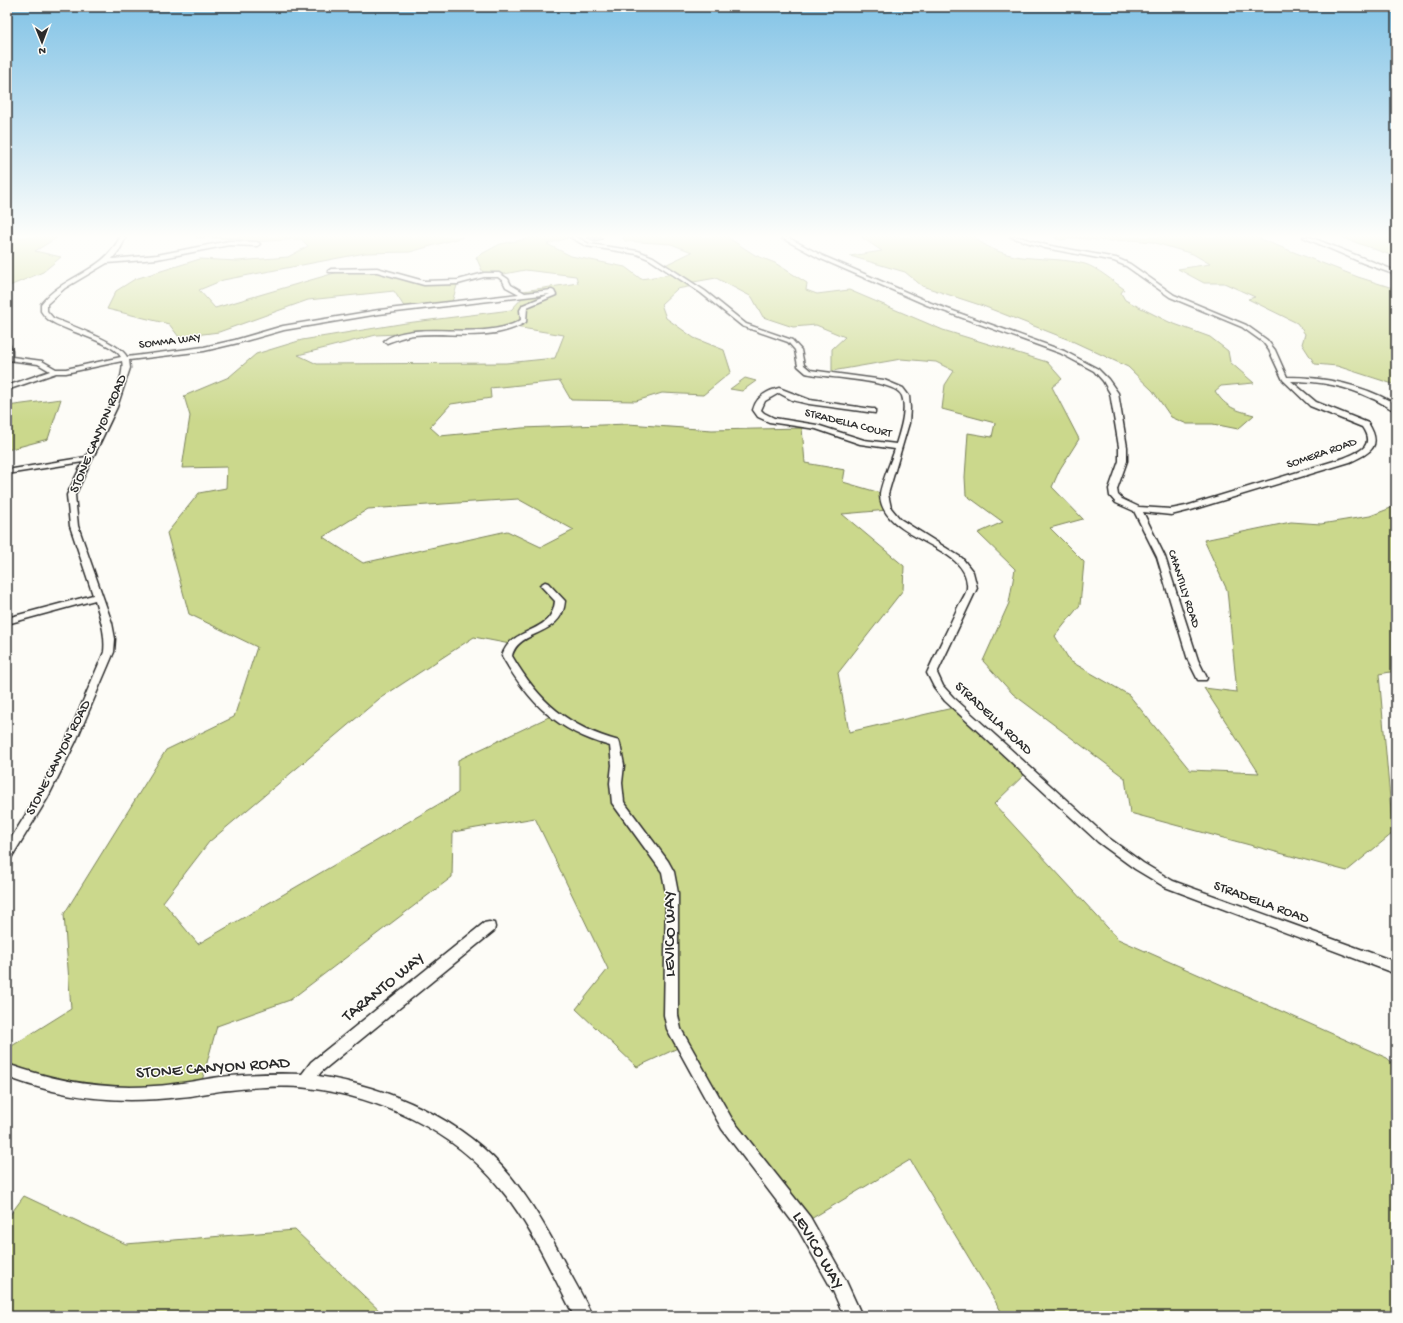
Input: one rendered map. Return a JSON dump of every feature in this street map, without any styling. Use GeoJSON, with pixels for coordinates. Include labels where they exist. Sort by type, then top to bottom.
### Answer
{"type":"FeatureCollection","features":[{"type":"Feature","properties":{"kind":"street","name":"STONE CANYON ROAD"},"geometry":{"type":"LineString","coordinates":[[7,855],[41,799],[71,741],[105,665],[109,652],[110,639],[99,596],[74,526],[71,495],[97,442],[127,368],[125,359],[119,350],[57,322],[46,314],[44,311],[44,304],[49,299]]}},
{"type":"Feature","properties":{"kind":"street","name":"SOMMA WAY"},"geometry":{"type":"LineString","coordinates":[[55,371],[75,370],[125,359],[204,349],[236,342],[283,328],[379,312],[493,299]]}},
{"type":"Feature","properties":{"kind":"street","name":"SOMMA WAY"},"geometry":{"type":"LineString","coordinates":[[389,340],[426,333],[508,330],[524,321],[523,310],[525,306],[544,299]]}},
{"type":"Feature","properties":{"kind":"street","name":"STRADELLA ROAD"},"geometry":{"type":"LineString","coordinates":[[711,299],[744,325],[790,342],[798,350],[801,366],[808,372],[887,383],[902,389],[907,398],[905,422],[883,501],[888,510],[904,526],[957,558],[966,566],[971,574],[972,588],[932,673],[939,687],[949,699],[1102,839],[1139,866],[1169,884],[1396,968]]}},
{"type":"Feature","properties":{"kind":"street"},"geometry":{"type":"LineString","coordinates":[[917,299],[1040,343],[1085,363],[1096,370],[1106,380],[1114,393],[1123,447],[1123,461],[1113,489],[1114,496],[1120,502],[1137,509]]}},
{"type":"Feature","properties":{"kind":"street","name":"SOMERA ROAD"},"geometry":{"type":"LineString","coordinates":[[1137,509],[1172,512],[1346,460],[1366,452],[1372,437],[1365,425],[1313,404],[1285,379],[1272,350],[1256,333],[1244,326],[1179,299]]}},
{"type":"Feature","properties":{"kind":"street"},"geometry":{"type":"LineString","coordinates":[[7,345],[9,350],[8,357],[10,359],[40,362],[55,371]]}},
{"type":"Feature","properties":{"kind":"street"},"geometry":{"type":"LineString","coordinates":[[7,388],[55,371]]}},
{"type":"Feature","properties":{"kind":"street"},"geometry":{"type":"LineString","coordinates":[[1285,379],[1318,380],[1342,386],[1377,398],[1396,409]]}},
{"type":"Feature","properties":{"kind":"street","name":"STRADELLA COURT"},"geometry":{"type":"LineString","coordinates":[[872,411],[809,402],[795,398],[779,390],[771,392],[759,402],[757,410],[761,415],[772,420],[830,430],[863,442],[899,447]]}},
{"type":"Feature","properties":{"kind":"street"},"geometry":{"type":"LineString","coordinates":[[7,472],[88,459]]}},
{"type":"Feature","properties":{"kind":"street","name":"CHANTILLY ROAD"},"geometry":{"type":"LineString","coordinates":[[1137,509],[1161,557],[1193,660],[1202,678]]}},
{"type":"Feature","properties":{"kind":"street","name":"LEVICO WAY"},"geometry":{"type":"LineString","coordinates":[[545,585],[560,601],[560,610],[556,616],[543,628],[511,644],[507,650],[507,656],[535,697],[553,715],[571,728],[591,738],[615,744],[618,765],[616,783],[618,803],[664,864],[670,883],[672,894],[671,1015],[674,1029],[727,1124],[804,1223],[839,1285],[853,1316]]}},
{"type":"Feature","properties":{"kind":"street"},"geometry":{"type":"LineString","coordinates":[[7,621],[99,596]]}},
{"type":"Feature","properties":{"kind":"street","name":"TARANTO WAY"},"geometry":{"type":"LineString","coordinates":[[306,1081],[316,1067],[489,927]]}},
{"type":"Feature","properties":{"kind":"street","name":"STONE CANYON ROAD"},"geometry":{"type":"LineString","coordinates":[[7,1070],[53,1086],[111,1095],[178,1091],[250,1082],[306,1081],[333,1086],[396,1103],[434,1122],[464,1143],[490,1165],[524,1206],[583,1316]]}},
{"type":"Feature","properties":{"kind":"green space"},"geometry":{"type":"Polygon","coordinates":[[[112,299],[207,299],[215,308],[247,299],[320,299],[308,300],[219,332],[179,337],[169,324],[107,309],[112,299]]]}},
{"type":"Feature","properties":{"kind":"green space"},"geometry":{"type":"Polygon","coordinates":[[[399,299],[453,299],[452,302],[405,308],[399,299]]]}},
{"type":"Feature","properties":{"kind":"green space"},"geometry":{"type":"Polygon","coordinates":[[[522,299],[667,299],[661,304],[666,318],[694,338],[724,350],[731,372],[703,395],[662,393],[636,401],[571,400],[560,381],[490,388],[491,398],[451,404],[430,427],[440,436],[522,428],[628,424],[712,430],[802,428],[805,463],[845,470],[843,482],[884,494],[888,510],[842,514],[904,566],[903,590],[838,673],[849,732],[957,707],[1028,771],[994,804],[1118,939],[1387,1058],[1396,1066],[1396,1316],[1004,1316],[910,1160],[804,1223],[773,1183],[682,1046],[637,1067],[576,1009],[608,969],[535,818],[453,832],[452,877],[290,1000],[217,1026],[200,1088],[111,1095],[7,1070],[7,1049],[71,1009],[64,914],[166,750],[234,717],[257,647],[189,614],[167,533],[199,493],[226,488],[227,467],[182,468],[190,416],[184,396],[229,377],[256,354],[302,340],[406,323],[511,310],[522,299]],[[515,327],[508,329],[376,335],[298,355],[317,364],[506,363],[555,358],[564,335],[515,327]],[[518,499],[368,509],[323,537],[363,563],[507,531],[541,547],[574,530],[518,499]],[[474,637],[379,699],[209,842],[163,902],[198,944],[458,793],[458,760],[553,715],[510,661],[510,644],[474,637]]]}},
{"type":"Feature","properties":{"kind":"green space"},"geometry":{"type":"Polygon","coordinates":[[[753,299],[870,299],[943,330],[1047,362],[1062,379],[1052,387],[1079,439],[1060,469],[1052,487],[1083,519],[1050,528],[1084,562],[1080,605],[1055,636],[1070,661],[1129,695],[1190,770],[1259,773],[1204,688],[1237,692],[1227,590],[1204,540],[1291,522],[1321,524],[1370,516],[1396,506],[1396,671],[1379,674],[1393,833],[1347,871],[1130,813],[1125,778],[1013,694],[983,661],[1009,603],[1015,569],[978,533],[1003,522],[966,495],[965,477],[968,433],[992,437],[995,423],[942,409],[945,385],[954,371],[936,362],[901,359],[832,371],[832,349],[845,337],[816,325],[793,327],[763,317],[753,299]]]}},
{"type":"Feature","properties":{"kind":"green space"},"geometry":{"type":"Polygon","coordinates":[[[961,299],[1124,299],[1169,322],[1210,337],[1228,351],[1230,362],[1254,383],[1221,386],[1215,391],[1227,405],[1242,412],[1254,415],[1238,429],[1213,424],[1187,424],[1171,417],[1153,391],[1128,367],[1072,341],[961,299]]]}},
{"type":"Feature","properties":{"kind":"green space"},"geometry":{"type":"Polygon","coordinates":[[[1248,299],[1396,299],[1396,385],[1337,366],[1315,364],[1302,344],[1305,334],[1297,323],[1248,299]]]}},
{"type":"Feature","properties":{"kind":"green space"},"geometry":{"type":"Polygon","coordinates":[[[745,378],[756,381],[742,391],[730,389],[745,378]]]}},
{"type":"Feature","properties":{"kind":"green space"},"geometry":{"type":"Polygon","coordinates":[[[61,399],[48,439],[7,450],[7,406],[61,399]]]}},
{"type":"Feature","properties":{"kind":"green space"},"geometry":{"type":"Polygon","coordinates":[[[24,1196],[126,1244],[295,1230],[385,1316],[7,1316],[7,1219],[24,1196]]]}}]}
